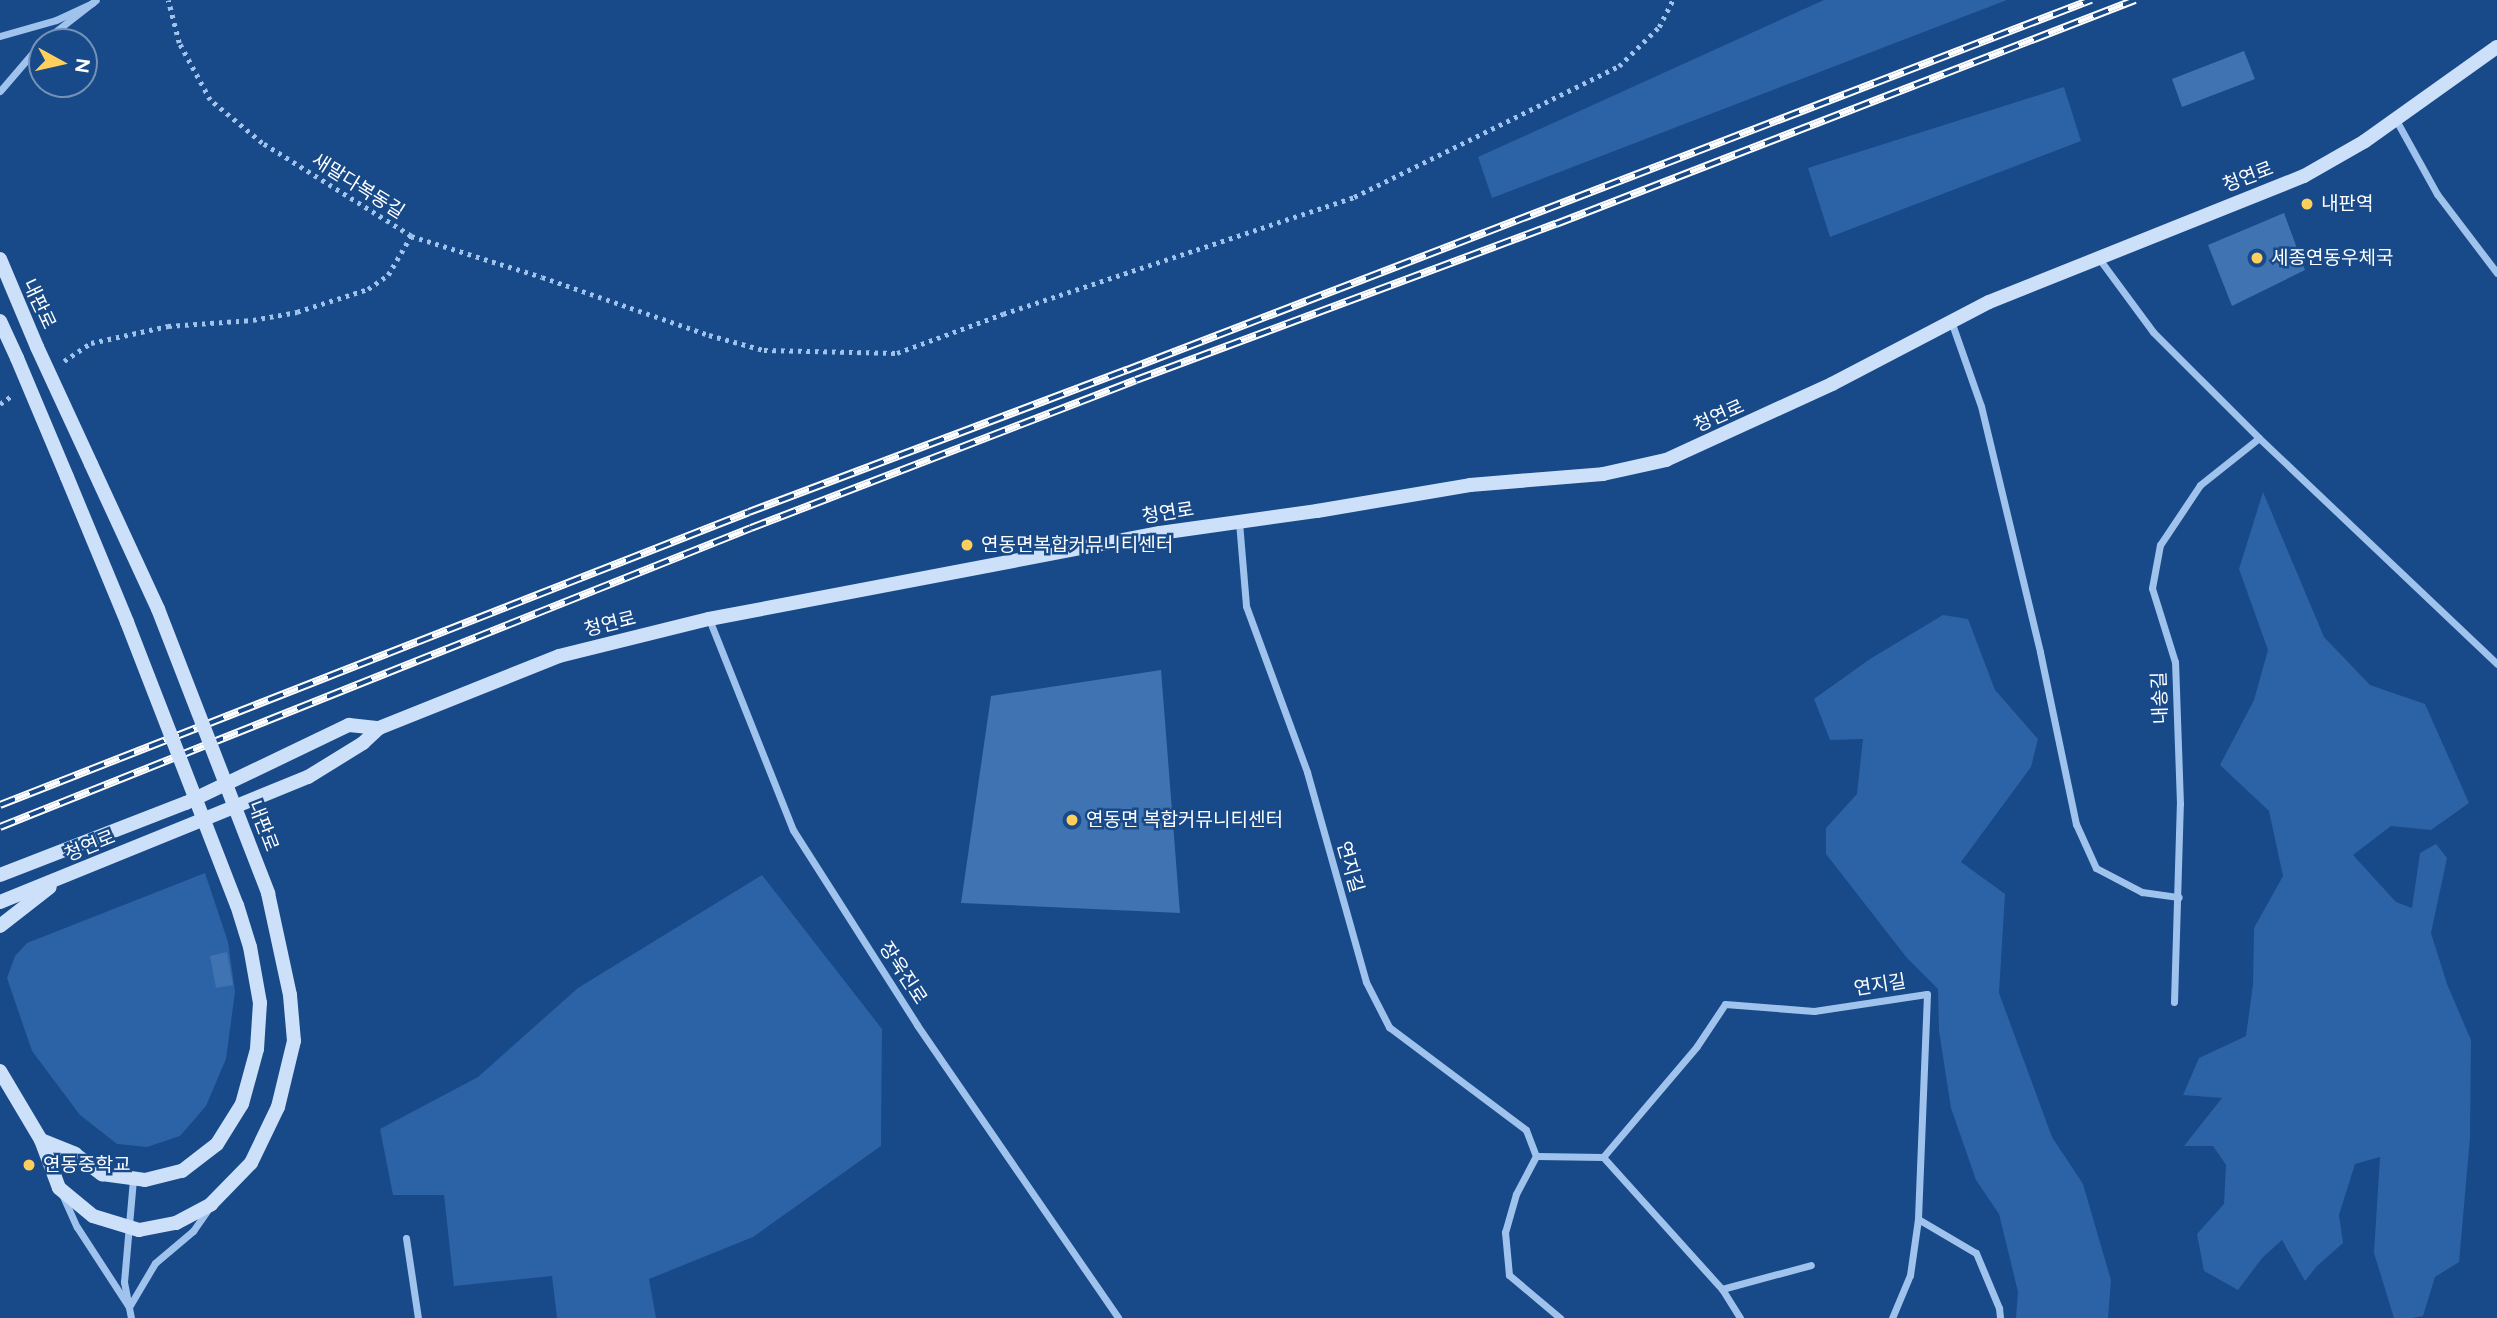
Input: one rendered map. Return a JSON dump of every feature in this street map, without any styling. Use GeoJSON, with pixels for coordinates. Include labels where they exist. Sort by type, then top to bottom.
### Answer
{"type":"FeatureCollection","features":[{"type":"Feature","properties":{"kind":"main road","name":"청연로"},"geometry":{"type":"LineString","coordinates":[[0,902],[307,777],[363,743],[379,728],[559,656],[709,619],[1160,533],[1470,485],[1603,474],[1666,460],[1819,390],[1989,302],[2100,260],[2304,176],[2396,120],[2497,47]]}},
{"type":"Feature","properties":{"kind":"main road","name":"내판로"},"geometry":{"type":"LineString","coordinates":[[0,259],[37,347],[158,609],[268,894],[288,983],[294,1041],[278,1107],[251,1163],[211,1204],[176,1223],[139,1230],[93,1216],[59,1188],[41,1140],[0,1071]]}},
{"type":"Feature","properties":{"kind":"main road"},"geometry":{"type":"LineString","coordinates":[[0,321],[127,622],[237,905],[250,947],[260,1003],[257,1049],[242,1104],[217,1144],[182,1171],[145,1180],[102,1174],[75,1154],[41,1140]]}},
{"type":"Feature","properties":{"kind":"main road"},"geometry":{"type":"LineString","coordinates":[[0,343],[17,358]]}},
{"type":"Feature","properties":{"kind":"main road","name":"청연로"},"geometry":{"type":"LineString","coordinates":[[0,875],[186,803],[349,725],[379,728]]}},
{"type":"Feature","properties":{"kind":"main road"},"geometry":{"type":"LineString","coordinates":[[0,926],[62,878]]}},
{"type":"Feature","properties":{"kind":"street"},"geometry":{"type":"LineString","coordinates":[[0,36],[56,20],[94,1]]}},
{"type":"Feature","properties":{"kind":"street"},"geometry":{"type":"LineString","coordinates":[[60,28],[94,1]]}},
{"type":"Feature","properties":{"kind":"street"},"geometry":{"type":"LineString","coordinates":[[0,92],[28,59]]}},
{"type":"Feature","properties":{"kind":"street"},"geometry":{"type":"LineString","coordinates":[[2396,120],[2437,194],[2497,274]]}},
{"type":"Feature","properties":{"kind":"street"},"geometry":{"type":"LineString","coordinates":[[2100,260],[2153,332],[2259,438],[2497,664]]}},
{"type":"Feature","properties":{"kind":"street"},"geometry":{"type":"LineString","coordinates":[[1951,321],[1980,406],[2040,652],[2076,824],[2096,868],[2142,892],[2179,897]]}},
{"type":"Feature","properties":{"kind":"street","name":"내송길"},"geometry":{"type":"LineString","coordinates":[[2174,1002],[2179,897],[2175,662],[2152,588],[2160,545],[2200,485],[2259,438]]}},
{"type":"Feature","properties":{"kind":"street","name":"연지길"},"geometry":{"type":"LineString","coordinates":[[1239,522],[1246,606],[1307,772],[1366,982],[1389,1027],[1526,1130],[1536,1156]]}},
{"type":"Feature","properties":{"kind":"street","name":"장욱진로"},"geometry":{"type":"LineString","coordinates":[[709,619],[793,830],[924,1035],[1118,1318]]}},
{"type":"Feature","properties":{"kind":"street","name":"연지길"},"geometry":{"type":"LineString","coordinates":[[1603,1157],[1697,1046],[1725,1004],[1814,1011],[1927,994],[1918,1219],[1910,1275],[1892,1318]]}},
{"type":"Feature","properties":{"kind":"street"},"geometry":{"type":"LineString","coordinates":[[1560,1318],[1509,1275],[1505,1231],[1516,1194],[1536,1156],[1603,1157],[1722,1289],[1740,1318]]}},
{"type":"Feature","properties":{"kind":"street"},"geometry":{"type":"LineString","coordinates":[[131,1318],[124,1282],[133,1178]]}},
{"type":"Feature","properties":{"kind":"street"},"geometry":{"type":"LineString","coordinates":[[59,1188],[77,1227],[129,1307]]}},
{"type":"Feature","properties":{"kind":"street"},"geometry":{"type":"LineString","coordinates":[[129,1307],[155,1263],[193,1231],[211,1204]]}},
{"type":"Feature","properties":{"kind":"street"},"geometry":{"type":"LineString","coordinates":[[1918,1219],[1976,1253],[1999,1308],[2000,1318]]}},
{"type":"Feature","properties":{"kind":"street"},"geometry":{"type":"LineString","coordinates":[[406,1238],[418,1318]]}},
{"type":"Feature","properties":{"kind":"street"},"geometry":{"type":"LineString","coordinates":[[1722,1289],[1811,1265]]}},
{"type":"Feature","properties":{"kind":"path","name":"새말다복동길"},"geometry":{"type":"LineString","coordinates":[[57,367],[91,343],[168,326],[253,320],[297,312],[368,289],[388,275],[411,236],[262,143],[210,100],[179,43],[168,0]]}},
{"type":"Feature","properties":{"kind":"path"},"geometry":{"type":"LineString","coordinates":[[411,236],[542,277],[709,335],[764,350],[897,353],[1003,314],[1353,197],[1619,66],[1659,27],[1673,0]]}},
{"type":"Feature","properties":{"kind":"path"},"geometry":{"type":"LineString","coordinates":[[0,404],[23,389]]}},
{"type":"Feature","properties":{"kind":"shaded area"},"geometry":{"type":"Polygon","coordinates":[[[1824,0],[2007,0],[1492,198],[1478,157],[1824,0]]]}},
{"type":"Feature","properties":{"kind":"shaded area"},"geometry":{"type":"Polygon","coordinates":[[[2064,87],[2081,141],[1830,237],[1808,168],[2064,87]]]}},
{"type":"Feature","properties":{"kind":"shaded area"},"geometry":{"type":"Polygon","coordinates":[[[2263,492],[2324,637],[2370,685],[2425,704],[2469,803],[2431,830],[2391,826],[2353,855],[2396,902],[2412,908],[2420,853],[2436,844],[2447,858],[2431,933],[2447,984],[2471,1040],[2470,1138],[2459,1262],[2435,1277],[2423,1316],[2394,1318],[2374,1253],[2380,1157],[2355,1164],[2339,1215],[2343,1243],[2317,1266],[2305,1281],[2282,1240],[2262,1258],[2238,1290],[2204,1271],[2197,1234],[2224,1204],[2226,1165],[2213,1146],[2184,1146],[2222,1098],[2183,1095],[2199,1058],[2246,1036],[2253,984],[2254,928],[2283,876],[2269,811],[2220,765],[2254,700],[2268,650],[2239,569],[2263,492]]]}},
{"type":"Feature","properties":{"kind":"shaded area"},"geometry":{"type":"Polygon","coordinates":[[[1943,615],[1968,619],[1995,690],[2038,739],[2031,767],[1961,862],[2005,894],[1999,993],[2052,1137],[2083,1184],[2111,1280],[2108,1318],[2016,1318],[2018,1292],[1999,1214],[1976,1180],[1951,1108],[1939,1031],[1938,989],[1907,958],[1826,854],[1826,828],[1857,794],[1863,739],[1830,740],[1814,699],[1870,659],[1943,615]]]}},
{"type":"Feature","properties":{"kind":"shaded area"},"geometry":{"type":"Polygon","coordinates":[[[205,873],[228,942],[235,992],[226,1059],[206,1106],[180,1136],[147,1147],[117,1144],[80,1115],[32,1051],[7,978],[15,956],[27,943],[205,873]]]}},
{"type":"Feature","properties":{"kind":"shaded area"},"geometry":{"type":"Polygon","coordinates":[[[762,875],[882,1029],[881,1146],[753,1237],[649,1279],[656,1318],[557,1318],[552,1276],[454,1286],[444,1195],[393,1195],[380,1129],[478,1077],[578,988],[762,875]]]}},
{"type":"Feature","properties":{"kind":"building"},"geometry":{"type":"Polygon","coordinates":[[[2244,51],[2255,79],[2182,107],[2172,79],[2244,51]]]}},
{"type":"Feature","properties":{"kind":"building","name":"세종연동우체국"},"geometry":{"type":"Polygon","coordinates":[[[2284,213],[2305,270],[2232,306],[2208,245],[2284,213]]]}},
{"type":"Feature","properties":{"kind":"building","name":"연동면 복합커뮤니티센터"},"geometry":{"type":"Polygon","coordinates":[[[1161,670],[1180,913],[961,903],[991,696],[1161,670]]]}},
{"type":"Feature","properties":{"kind":"building"},"geometry":{"type":"Polygon","coordinates":[[[227,952],[233,985],[216,988],[210,956],[227,952]]]}},
{"type":"Feature","properties":{"kind":"railway"},"geometry":{"type":"LineString","coordinates":[[0,805],[749,512],[2091,0]]}},
{"type":"Feature","properties":{"kind":"railway"},"geometry":{"type":"LineString","coordinates":[[0,827],[751,528],[1136,380],[1556,224],[2135,0]]}},
{"type":"Feature","properties":{"kind":"place","name":"내판역"},"geometry":{"type":"Point","coordinates":[2307,204]}},
{"type":"Feature","properties":{"kind":"place","name":"세종연동우체국"},"geometry":{"type":"Point","coordinates":[2257,258]}},
{"type":"Feature","properties":{"kind":"place","name":"연동면복합커뮤니티센터"},"geometry":{"type":"Point","coordinates":[967,545]}},
{"type":"Feature","properties":{"kind":"place","name":"연동면 복합커뮤니티센터"},"geometry":{"type":"Point","coordinates":[1072,820]}},
{"type":"Feature","properties":{"kind":"place","name":"연동중학교"},"geometry":{"type":"Point","coordinates":[29,1165]}}]}
